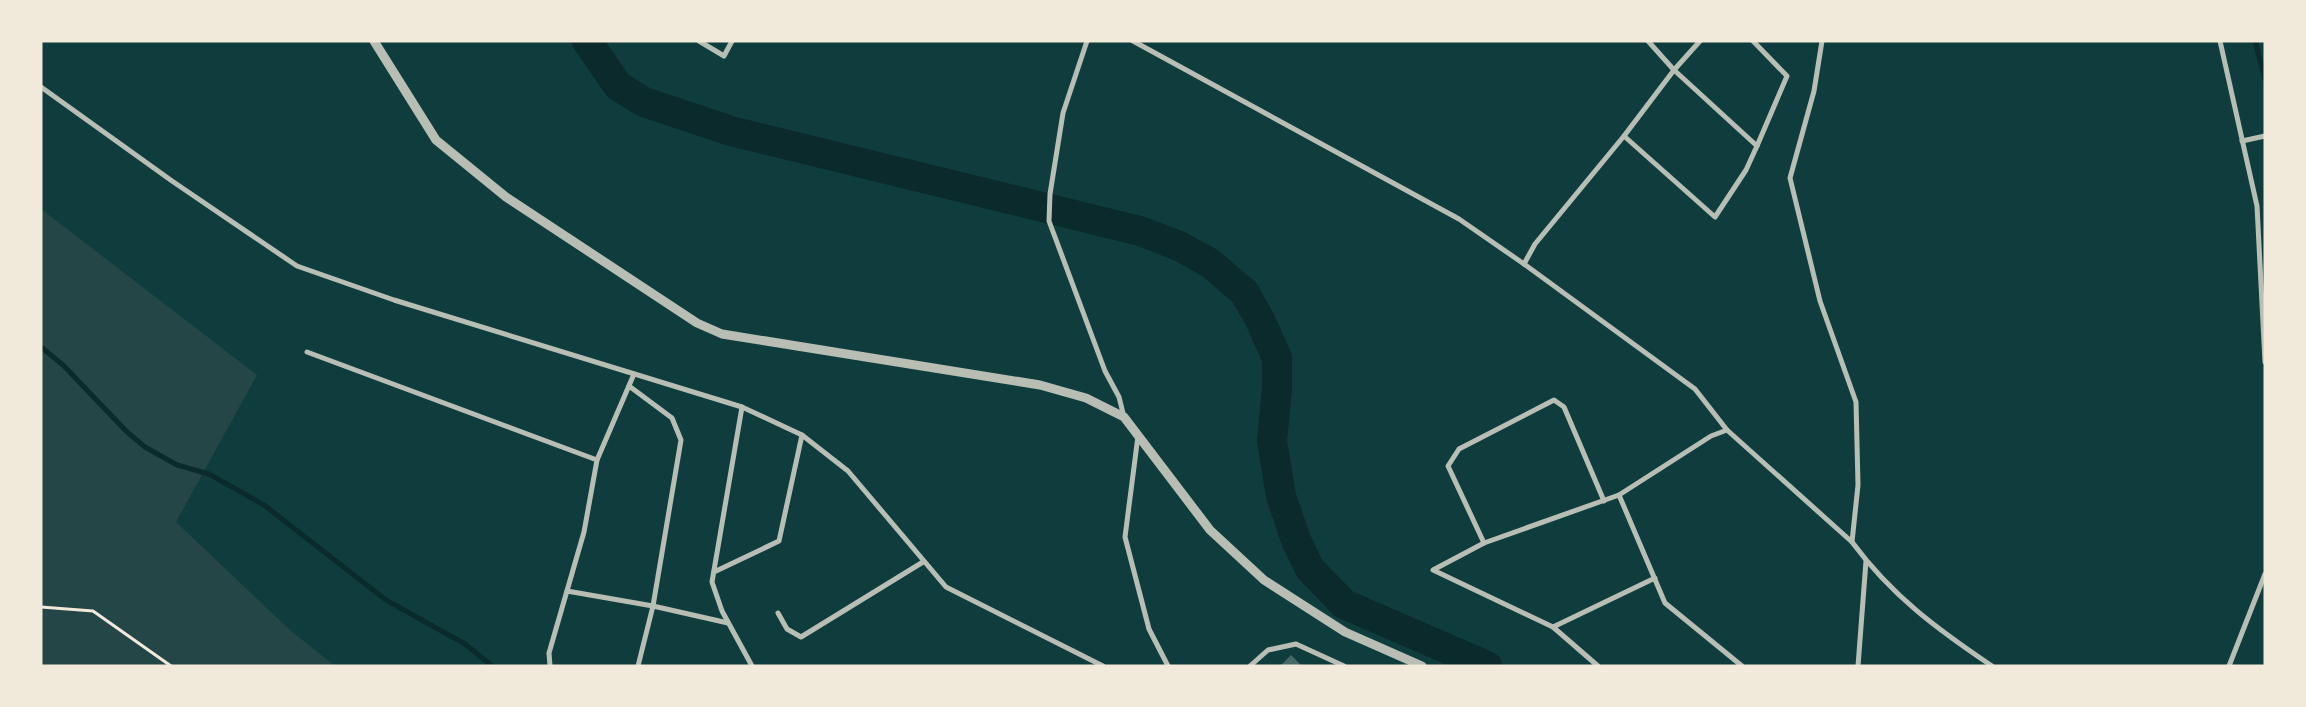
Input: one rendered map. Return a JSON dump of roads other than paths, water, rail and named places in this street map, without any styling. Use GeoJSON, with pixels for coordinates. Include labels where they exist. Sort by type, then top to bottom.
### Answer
{"type":"FeatureCollection","features":[{"type":"Feature","properties":{"kind":"street"},"geometry":{"type":"LineString","coordinates":[[374,41],[436,140],[506,197],[697,323],[722,334],[1040,385],[1086,398],[1124,417]]}},
{"type":"Feature","properties":{"kind":"street"},"geometry":{"type":"LineString","coordinates":[[699,41],[724,56],[732,41]]}},
{"type":"Feature","properties":{"kind":"street"},"geometry":{"type":"LineString","coordinates":[[1086,41],[1062,113],[1050,194],[1049,221],[1105,371],[1119,397],[1124,417],[1210,530],[1264,580],[1345,632],[1422,666]]}},
{"type":"Feature","properties":{"kind":"street"},"geometry":{"type":"LineString","coordinates":[[1133,41],[1459,219],[1524,264],[1695,389],[1728,430],[1852,542],[1866,561],[1909,606],[1992,666]]}},
{"type":"Feature","properties":{"kind":"street"},"geometry":{"type":"LineString","coordinates":[[1648,41],[1674,70],[1757,146]]}},
{"type":"Feature","properties":{"kind":"street"},"geometry":{"type":"LineString","coordinates":[[1524,264],[1535,244],[1624,136],[1674,70],[1700,41]]}},
{"type":"Feature","properties":{"kind":"street"},"geometry":{"type":"LineString","coordinates":[[1624,136],[1715,217],[1746,170],[1787,76],[1753,41]]}},
{"type":"Feature","properties":{"kind":"street"},"geometry":{"type":"LineString","coordinates":[[1822,41],[1814,91],[1790,178],[1820,301],[1856,402],[1858,485],[1852,542]]}},
{"type":"Feature","properties":{"kind":"street"},"geometry":{"type":"LineString","coordinates":[[2220,41],[2257,206],[2265,362]]}},
{"type":"Feature","properties":{"kind":"street"},"geometry":{"type":"LineString","coordinates":[[41,87],[172,181],[297,266],[394,300],[742,407],[802,435],[848,471],[923,562],[946,586],[1103,666]]}},
{"type":"Feature","properties":{"kind":"street"},"geometry":{"type":"LineString","coordinates":[[2242,141],[2265,136]]}},
{"type":"Feature","properties":{"kind":"street"},"geometry":{"type":"LineString","coordinates":[[308,352],[597,460]]}},
{"type":"Feature","properties":{"kind":"street"},"geometry":{"type":"LineString","coordinates":[[550,666],[549,653],[584,532],[597,460],[634,374]]}},
{"type":"Feature","properties":{"kind":"street"},"geometry":{"type":"LineString","coordinates":[[629,386],[672,418],[681,440],[653,606],[638,666]]}},
{"type":"Feature","properties":{"kind":"street"},"geometry":{"type":"LineString","coordinates":[[1484,543],[1448,466],[1459,450],[1554,400],[1564,406],[1604,501]]}},
{"type":"Feature","properties":{"kind":"street"},"geometry":{"type":"LineString","coordinates":[[742,407],[712,582],[728,624],[752,666]]}},
{"type":"Feature","properties":{"kind":"street"},"geometry":{"type":"LineString","coordinates":[[1598,666],[1553,627],[1432,570],[1484,543],[1619,496],[1710,436],[1728,430]]}},
{"type":"Feature","properties":{"kind":"street"},"geometry":{"type":"LineString","coordinates":[[714,572],[779,541],[802,435]]}},
{"type":"Feature","properties":{"kind":"street"},"geometry":{"type":"LineString","coordinates":[[1138,435],[1126,537],[1149,628],[1168,666]]}},
{"type":"Feature","properties":{"kind":"street"},"geometry":{"type":"LineString","coordinates":[[1619,496],[1665,603],[1742,666]]}},
{"type":"Feature","properties":{"kind":"street"},"geometry":{"type":"LineString","coordinates":[[1858,666],[1866,561]]}},
{"type":"Feature","properties":{"kind":"street"},"geometry":{"type":"LineString","coordinates":[[778,613],[787,629],[801,637],[923,562]]}},
{"type":"Feature","properties":{"kind":"street"},"geometry":{"type":"LineString","coordinates":[[2229,666],[2265,574]]}},
{"type":"Feature","properties":{"kind":"street"},"geometry":{"type":"LineString","coordinates":[[1553,627],[1655,578]]}},
{"type":"Feature","properties":{"kind":"street"},"geometry":{"type":"LineString","coordinates":[[567,591],[653,606],[728,624]]}},
{"type":"Feature","properties":{"kind":"street"},"geometry":{"type":"LineString","coordinates":[[1250,666],[1268,650],[1296,644],[1344,666]]}},
{"type":"Feature","properties":{"kind":"waterway"},"geometry":{"type":"LineString","coordinates":[[587,41],[618,86],[644,102],[731,131],[1140,231],[1179,246],[1210,263],[1245,293],[1260,320],[1277,358],[1277,388],[1272,441],[1281,496],[1296,540],[1310,569],[1344,604],[1487,666]]}},
{"type":"Feature","properties":{"kind":"waterway"},"geometry":{"type":"LineString","coordinates":[[2255,41],[2265,79]]}},
{"type":"Feature","properties":{"kind":"waterway"},"geometry":{"type":"LineString","coordinates":[[41,347],[63,365],[127,432],[145,447],[177,465],[209,474],[264,505],[386,600],[465,644],[492,666]]}}]}
